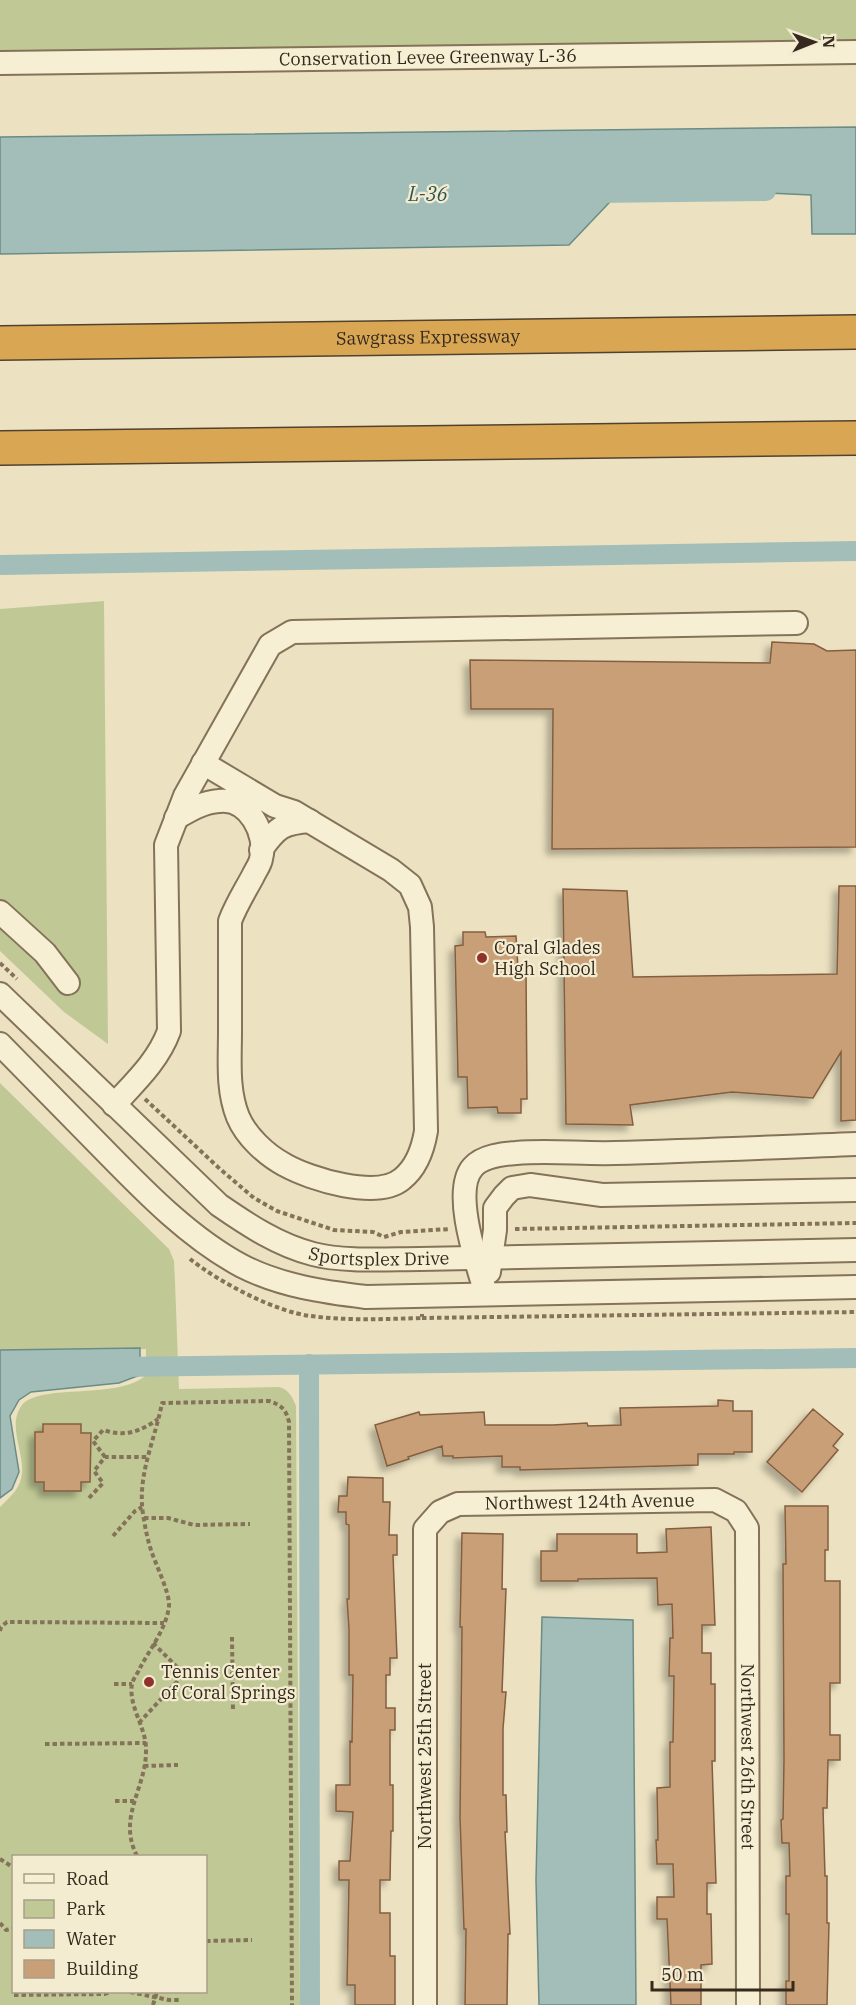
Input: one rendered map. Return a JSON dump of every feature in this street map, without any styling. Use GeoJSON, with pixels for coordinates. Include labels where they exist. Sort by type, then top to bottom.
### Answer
{"type":"FeatureCollection","features":[{"type":"Feature","properties":{"kind":"highway","name":"Sawgrass Expressway"},"geometry":{"type":"LineString","coordinates":[[0,343],[856,332]]}},
{"type":"Feature","properties":{"kind":"highway"},"geometry":{"type":"LineString","coordinates":[[0,448],[856,438]]}},
{"type":"Feature","properties":{"kind":"street","name":"Conservation Levee Greenway L-36"},"geometry":{"type":"LineString","coordinates":[[0,63],[856,52]]}},
{"type":"Feature","properties":{"kind":"street"},"geometry":{"type":"LineString","coordinates":[[114,1105],[151,1065],[163,1047],[169,1031],[166,844],[185,796],[270,645],[292,632],[796,623]]}},
{"type":"Feature","properties":{"kind":"street"},"geometry":{"type":"LineString","coordinates":[[176,818],[196,806],[221,800],[240,806],[254,818],[262,837],[262,859],[230,921],[230,1091],[238,1118],[256,1143],[284,1165],[327,1181],[355,1188],[380,1188],[401,1181],[412,1168],[423,1148],[426,1131],[422,927],[420,907],[410,885],[294,812],[275,806],[203,763]]}},
{"type":"Feature","properties":{"kind":"street"},"geometry":{"type":"LineString","coordinates":[[261,850],[272,835],[290,823],[310,822]]}},
{"type":"Feature","properties":{"kind":"street"},"geometry":{"type":"LineString","coordinates":[[0,912],[45,953],[68,983]]}},
{"type":"Feature","properties":{"kind":"street","name":"Sportsplex Drive"},"geometry":{"type":"LineString","coordinates":[[0,994],[219,1205],[280,1243],[314,1254],[357,1258],[856,1250]]}},
{"type":"Feature","properties":{"kind":"street","name":"Sportsplex Drive"},"geometry":{"type":"LineString","coordinates":[[0,1044],[146,1193],[192,1233],[242,1266],[278,1281],[324,1292],[366,1298],[856,1287]]}},
{"type":"Feature","properties":{"kind":"street"},"geometry":{"type":"LineString","coordinates":[[486,1294],[483,1257],[467,1228],[465,1199],[467,1179],[473,1167],[486,1158],[515,1153],[670,1151],[856,1144]]}},
{"type":"Feature","properties":{"kind":"street"},"geometry":{"type":"LineString","coordinates":[[483,1257],[495,1230],[495,1208],[512,1188],[530,1185],[602,1195],[856,1190]]}},
{"type":"Feature","properties":{"kind":"street","name":"Northwest 124th Avenue"},"geometry":{"type":"LineString","coordinates":[[440,1512],[458,1504],[715,1500],[736,1511]]}},
{"type":"Feature","properties":{"kind":"street","name":"Northwest 26th Street"},"geometry":{"type":"LineString","coordinates":[[736,1511],[747,1528],[748,2005]]}},
{"type":"Feature","properties":{"kind":"street","name":"Northwest 25th Street"},"geometry":{"type":"LineString","coordinates":[[425,2005],[425,1529],[440,1512]]}},
{"type":"Feature","properties":{"kind":"path"},"geometry":{"type":"LineString","coordinates":[[422,1318],[856,1312]]}},
{"type":"Feature","properties":{"kind":"path"},"geometry":{"type":"LineString","coordinates":[[136,1855],[129,1832],[134,1801],[144,1766],[146,1743],[134,1704],[132,1684],[164,1623],[169,1604],[150,1548],[142,1507],[142,1481],[162,1403],[269,1401],[281,1405],[287,1414],[289,1434],[292,2005]]}},
{"type":"Feature","properties":{"kind":"path"},"geometry":{"type":"LineString","coordinates":[[105,1457],[93,1441],[103,1430],[128,1434],[144,1429],[159,1419]]}},
{"type":"Feature","properties":{"kind":"path"},"geometry":{"type":"LineString","coordinates":[[105,1457],[147,1457]]}},
{"type":"Feature","properties":{"kind":"path"},"geometry":{"type":"LineString","coordinates":[[88,1498],[103,1483],[94,1472],[105,1457]]}},
{"type":"Feature","properties":{"kind":"path"},"geometry":{"type":"LineString","coordinates":[[113,1536],[135,1511],[142,1507]]}},
{"type":"Feature","properties":{"kind":"path"},"geometry":{"type":"LineString","coordinates":[[144,1518],[168,1518],[194,1525],[250,1524]]}},
{"type":"Feature","properties":{"kind":"path"},"geometry":{"type":"LineString","coordinates":[[0,1631],[7,1622],[164,1623]]}},
{"type":"Feature","properties":{"kind":"path"},"geometry":{"type":"LineString","coordinates":[[232,1637],[233,1712]]}},
{"type":"Feature","properties":{"kind":"path"},"geometry":{"type":"LineString","coordinates":[[153,1643],[184,1674],[232,1674]]}},
{"type":"Feature","properties":{"kind":"path"},"geometry":{"type":"LineString","coordinates":[[139,1723],[184,1674]]}},
{"type":"Feature","properties":{"kind":"path"},"geometry":{"type":"LineString","coordinates":[[114,1684],[132,1684]]}},
{"type":"Feature","properties":{"kind":"path"},"geometry":{"type":"LineString","coordinates":[[45,1744],[146,1743]]}},
{"type":"Feature","properties":{"kind":"path"},"geometry":{"type":"LineString","coordinates":[[144,1766],[178,1765]]}},
{"type":"Feature","properties":{"kind":"path"},"geometry":{"type":"LineString","coordinates":[[115,1801],[134,1801]]}},
{"type":"Feature","properties":{"kind":"path"},"geometry":{"type":"LineString","coordinates":[[0,1923],[6,1930],[12,1928]]}},
{"type":"Feature","properties":{"kind":"path"},"geometry":{"type":"LineString","coordinates":[[207,1941],[252,1940]]}},
{"type":"Feature","properties":{"kind":"path"},"geometry":{"type":"LineString","coordinates":[[14,1995],[108,1993]]}},
{"type":"Feature","properties":{"kind":"path"},"geometry":{"type":"LineString","coordinates":[[153,2005],[156,1994],[169,2000],[180,2000]]}},
{"type":"Feature","properties":{"kind":"green space"},"geometry":{"type":"Polygon","coordinates":[[[0,0],[856,0],[856,52],[0,63],[0,0]]]}},
{"type":"Feature","properties":{"kind":"green space"},"geometry":{"type":"Polygon","coordinates":[[[104,601],[108,1044],[64,1012],[0,951],[0,609],[104,601]]]}},
{"type":"Feature","properties":{"kind":"green space","name":"Tennis Center of Coral Springs"},"geometry":{"type":"Polygon","coordinates":[[[0,1083],[169,1249],[174,1261],[179,1389],[279,1387],[290,1394],[296,1406],[300,2005],[0,2005],[0,1507],[20,1483],[22,1473],[16,1421],[22,1405],[31,1398],[62,1392],[100,1390],[134,1383],[146,1375],[146,1349],[0,1351],[0,1083]]]}},
{"type":"Feature","properties":{"kind":"water"},"geometry":{"type":"Polygon","coordinates":[[[856,127],[856,234],[812,234],[811,195],[625,186],[569,245],[0,254],[0,137],[856,127]]]}},
{"type":"Feature","properties":{"kind":"water"},"geometry":{"type":"Polygon","coordinates":[[[140,1348],[140,1375],[119,1383],[31,1392],[19,1400],[10,1416],[19,1472],[12,1489],[0,1498],[0,1350],[140,1348]]]}},
{"type":"Feature","properties":{"kind":"water"},"geometry":{"type":"Polygon","coordinates":[[[542,1617],[633,1620],[636,2005],[539,2005],[536,1880],[542,1617]]]}},
{"type":"Feature","properties":{"kind":"building"},"geometry":{"type":"Polygon","coordinates":[[[772,642],[814,644],[827,651],[856,650],[856,847],[552,849],[553,709],[471,709],[470,660],[770,663],[772,642]]]}},
{"type":"Feature","properties":{"kind":"building"},"geometry":{"type":"Polygon","coordinates":[[[839,886],[856,886],[856,1120],[841,1121],[841,1052],[813,1098],[732,1092],[630,1105],[633,1125],[566,1124],[563,889],[627,891],[633,977],[837,974],[839,886]]]}},
{"type":"Feature","properties":{"kind":"building"},"geometry":{"type":"Polygon","coordinates":[[[463,932],[485,932],[486,937],[516,936],[518,968],[526,969],[527,1099],[521,1099],[521,1113],[498,1113],[497,1107],[468,1108],[467,1077],[458,1077],[455,946],[463,945],[463,932]]]}},
{"type":"Feature","properties":{"kind":"building"},"geometry":{"type":"Polygon","coordinates":[[[718,1400],[733,1401],[733,1411],[752,1411],[752,1452],[698,1454],[698,1465],[520,1470],[520,1467],[502,1467],[502,1456],[453,1458],[453,1456],[443,1456],[442,1446],[387,1466],[375,1425],[419,1412],[420,1415],[484,1412],[485,1425],[587,1423],[588,1426],[621,1425],[620,1408],[718,1406],[718,1400]]]}},
{"type":"Feature","properties":{"kind":"building"},"geometry":{"type":"Polygon","coordinates":[[[813,1409],[843,1434],[833,1446],[838,1450],[802,1492],[767,1462],[813,1409]]]}},
{"type":"Feature","properties":{"kind":"building"},"geometry":{"type":"Polygon","coordinates":[[[43,1424],[81,1424],[81,1433],[91,1433],[90,1482],[81,1482],[81,1491],[44,1491],[44,1482],[35,1482],[35,1432],[43,1432],[43,1424]]]}},
{"type":"Feature","properties":{"kind":"building"},"geometry":{"type":"Polygon","coordinates":[[[348,1477],[383,1478],[383,1502],[390,1502],[389,1535],[397,1535],[397,1555],[393,1555],[397,1658],[390,1658],[390,1675],[386,1675],[386,1708],[395,1708],[395,1730],[390,1730],[393,1831],[391,1831],[390,1880],[380,1880],[380,1913],[390,1913],[390,1956],[395,1956],[395,2005],[355,2005],[355,1985],[347,1985],[349,1880],[339,1880],[339,1861],[350,1861],[353,1812],[336,1811],[336,1785],[350,1785],[350,1741],[352,1742],[353,1675],[349,1675],[347,1599],[349,1599],[349,1525],[346,1524],[346,1512],[338,1512],[339,1496],[347,1496],[348,1477]]]}},
{"type":"Feature","properties":{"kind":"building"},"geometry":{"type":"Polygon","coordinates":[[[785,1506],[828,1506],[825,1581],[840,1581],[840,1683],[830,1683],[830,1735],[840,1735],[840,1760],[828,1760],[827,1808],[823,1808],[827,1923],[829,1923],[827,2005],[786,2005],[786,1981],[789,1981],[789,1914],[786,1914],[786,1876],[790,1876],[789,1843],[782,1843],[781,1820],[783,1819],[784,1760],[785,1506]]]}},
{"type":"Feature","properties":{"kind":"building"},"geometry":{"type":"Polygon","coordinates":[[[711,1527],[715,1625],[702,1625],[702,1653],[711,1653],[711,1684],[715,1684],[715,1761],[712,1761],[716,1883],[707,1883],[707,1914],[711,1914],[712,1964],[701,1965],[701,2005],[671,2005],[667,1919],[657,1919],[657,1897],[674,1897],[673,1864],[657,1864],[656,1840],[658,1840],[657,1788],[670,1787],[674,1676],[669,1676],[670,1638],[673,1638],[672,1604],[658,1605],[657,1578],[541,1581],[541,1551],[557,1551],[557,1534],[637,1534],[637,1553],[667,1552],[666,1529],[711,1527]]]}},
{"type":"Feature","properties":{"kind":"building"},"geometry":{"type":"Polygon","coordinates":[[[462,1533],[503,1534],[502,1589],[506,1589],[502,1692],[506,1692],[503,1729],[503,1795],[506,1795],[507,1832],[505,1832],[510,1934],[508,1934],[507,2005],[465,2005],[466,1929],[464,1929],[460,1818],[462,1533]]]}},
{"type":"Feature","properties":{"kind":"waterway","name":"L-36"},"geometry":{"type":"LineString","coordinates":[[595,193],[766,191]]}},
{"type":"Feature","properties":{"kind":"waterway"},"geometry":{"type":"LineString","coordinates":[[0,565],[856,551]]}},
{"type":"Feature","properties":{"kind":"waterway"},"geometry":{"type":"LineString","coordinates":[[115,1367],[856,1358]]}},
{"type":"Feature","properties":{"kind":"waterway"},"geometry":{"type":"LineString","coordinates":[[309,1364],[310,2005]]}},
{"type":"Feature","properties":{"kind":"place","name":"Coral Glades High School"},"geometry":{"type":"Point","coordinates":[482,958]}},
{"type":"Feature","properties":{"kind":"place","name":"Tennis Center of Coral Springs"},"geometry":{"type":"Point","coordinates":[149,1682]}}]}
